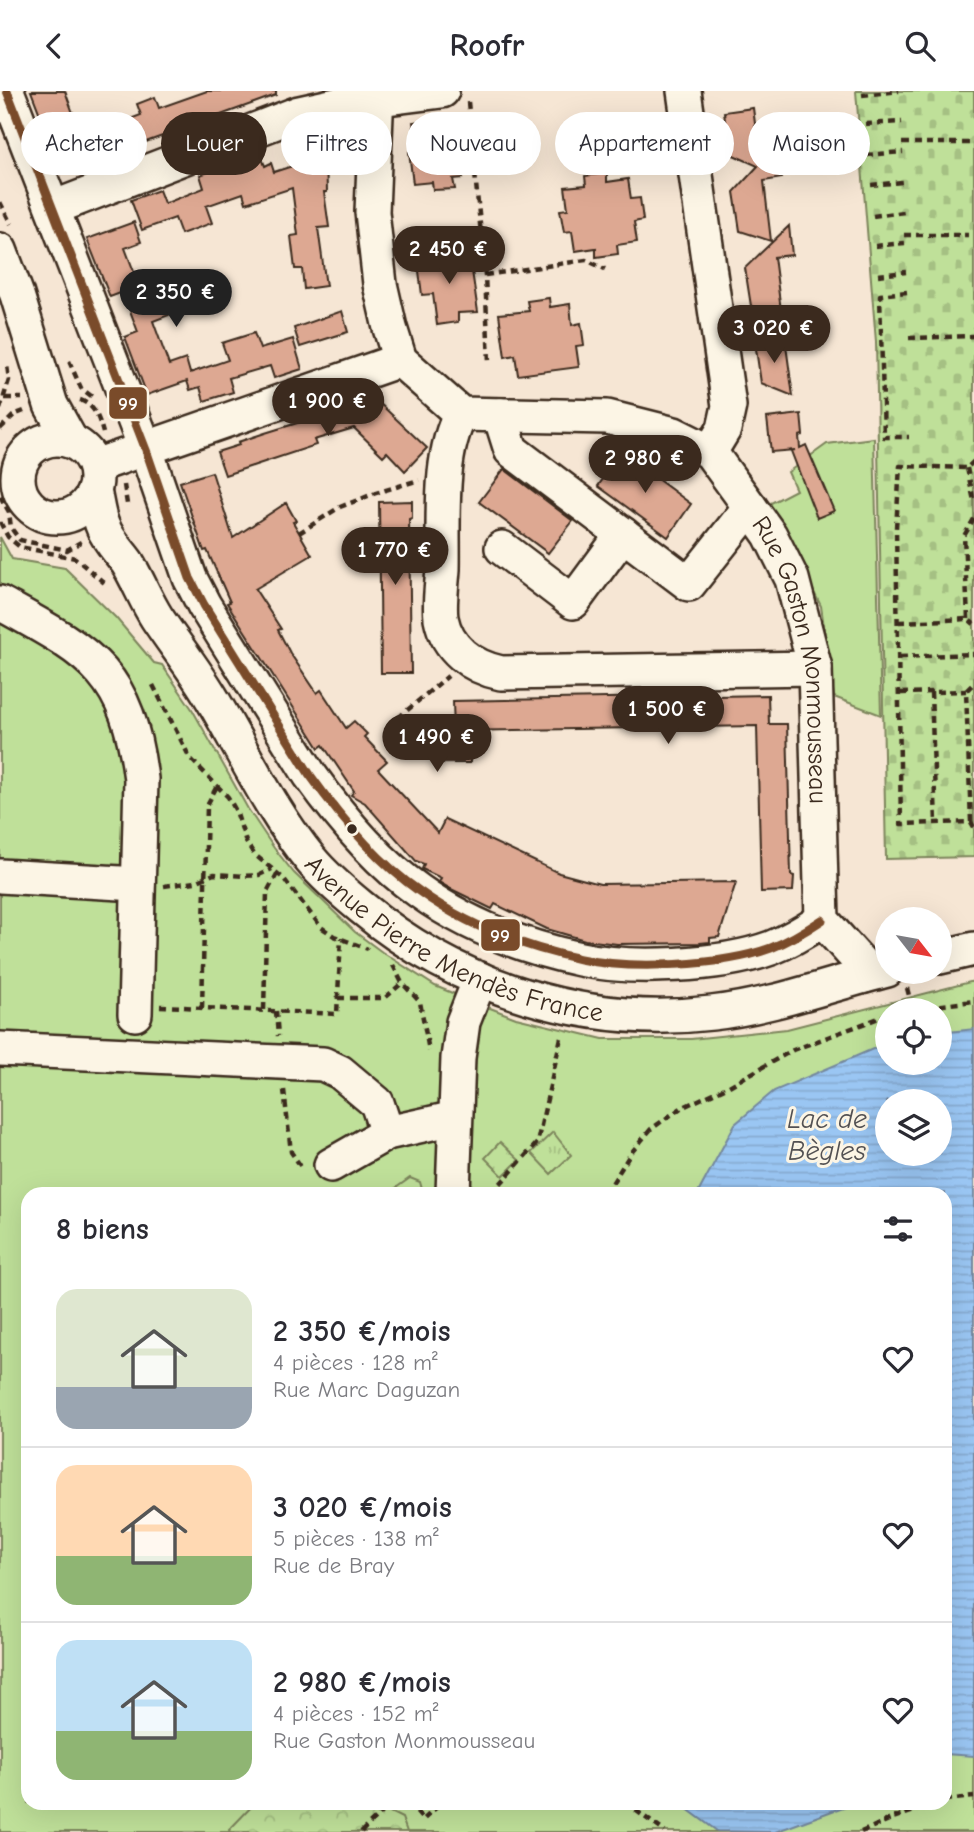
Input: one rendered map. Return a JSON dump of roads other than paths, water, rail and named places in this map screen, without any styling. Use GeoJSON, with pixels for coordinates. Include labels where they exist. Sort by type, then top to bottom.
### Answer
{"type":"FeatureCollection","features":[{"type":"Feature","properties":{"kind":"street"},"geometry":{"type":"LineString","coordinates":[[7,91],[53,208],[113,466],[190,577],[204,605],[328,801],[367,845],[419,891],[463,918],[503,936],[581,960],[611,964],[665,965],[726,958],[771,948],[822,920],[860,962],[875,971]]}},
{"type":"Feature","properties":{"kind":"street"},"geometry":{"type":"LineString","coordinates":[[53,208],[299,113],[376,95],[442,91]]}},
{"type":"Feature","properties":{"kind":"street"},"geometry":{"type":"LineString","coordinates":[[684,91],[729,406],[724,429],[710,452]]}},
{"type":"Feature","properties":{"kind":"street"},"geometry":{"type":"LineString","coordinates":[[376,95],[372,212],[380,284],[400,361],[461,414],[453,428],[445,477],[442,618],[453,645],[467,660],[484,669],[501,673],[815,668]]}},
{"type":"Feature","properties":{"kind":"street"},"geometry":{"type":"LineString","coordinates":[[7,240],[17,295],[51,405],[72,441]]}},
{"type":"Feature","properties":{"kind":"street"},"geometry":{"type":"LineString","coordinates":[[0,297],[16,349],[30,410],[32,434],[9,492],[23,499],[42,515],[54,517],[67,516],[88,503],[113,466],[400,361]]}},
{"type":"Feature","properties":{"kind":"street","name":"Rue Gaston Monmousseau"},"geometry":{"type":"LineString","coordinates":[[461,414],[607,417],[674,435],[710,452],[770,535],[792,579],[815,668],[822,920]]}},
{"type":"Feature","properties":{"kind":"street"},"geometry":{"type":"LineString","coordinates":[[500,415],[511,450],[689,584],[750,507]]}},
{"type":"Feature","properties":{"kind":"street"},"geometry":{"type":"LineString","coordinates":[[27,451],[50,438],[72,441],[113,466]]}},
{"type":"Feature","properties":{"kind":"street","name":"Avenue Pierre Mendès France"},"geometry":{"type":"LineString","coordinates":[[113,466],[103,527],[127,563],[156,617],[212,699],[275,811],[313,862],[345,893],[393,932],[440,960],[480,979],[524,996],[599,1013],[638,1016],[714,1013],[760,1006],[875,980]]}},
{"type":"Feature","properties":{"kind":"street","name":"Avenue Pierre Mendès France"},"geometry":{"type":"LineString","coordinates":[[54,517],[87,539],[113,574],[156,617]]}},
{"type":"Feature","properties":{"kind":"street"},"geometry":{"type":"LineString","coordinates":[[502,548],[573,601],[623,534]]}},
{"type":"Feature","properties":{"kind":"street"},"geometry":{"type":"LineString","coordinates":[[0,603],[86,654],[103,672],[124,704],[137,749],[153,885],[135,1009]]}},
{"type":"Feature","properties":{"kind":"street"},"geometry":{"type":"LineString","coordinates":[[0,876],[153,885]]}},
{"type":"Feature","properties":{"kind":"street"},"geometry":{"type":"LineString","coordinates":[[952,954],[974,949]]}},
{"type":"Feature","properties":{"kind":"street"},"geometry":{"type":"LineString","coordinates":[[453,1187],[458,1069],[463,1022],[480,979]]}},
{"type":"Feature","properties":{"kind":"street"},"geometry":{"type":"LineString","coordinates":[[0,1049],[323,1064],[340,1072],[377,1103],[387,1133]]}},
{"type":"Feature","properties":{"kind":"street"},"geometry":{"type":"LineString","coordinates":[[331,1165],[387,1133],[456,1118]]}},
{"type":"Feature","properties":{"kind":"water","name":"Lac de Bègles"},"geometry":{"type":"Polygon","coordinates":[[[974,1029],[974,1756],[952,1754],[952,1187],[701,1187],[735,1124],[774,1091],[875,1048],[875,1075],[952,1075],[952,1032],[974,1029]]]}},
{"type":"Feature","properties":{"kind":"water"},"geometry":{"type":"Polygon","coordinates":[[[688,1810],[835,1810],[775,1832],[717,1831],[688,1810]]]}}]}
